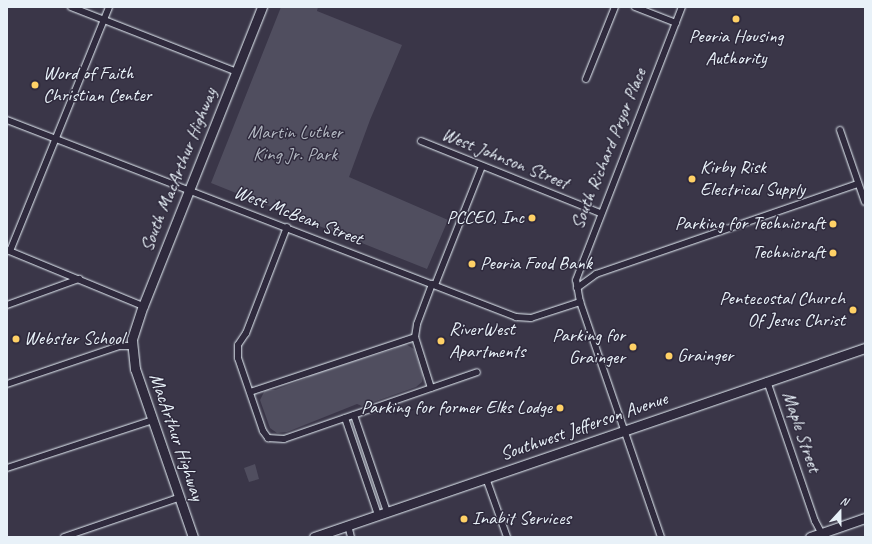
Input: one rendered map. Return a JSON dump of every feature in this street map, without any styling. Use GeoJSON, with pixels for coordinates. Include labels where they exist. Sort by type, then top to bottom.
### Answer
{"type":"FeatureCollection","features":[{"type":"Feature","properties":{"kind":"main road","name":"South MacArthur Highway"},"geometry":{"type":"LineString","coordinates":[[132,346],[143,306],[262,7]]}},
{"type":"Feature","properties":{"kind":"main road","name":"MacArthur Highway"},"geometry":{"type":"LineString","coordinates":[[132,346],[133,363],[178,498],[193,537]]}},
{"type":"Feature","properties":{"kind":"main road","name":"Southwest Jefferson Avenue"},"geometry":{"type":"LineString","coordinates":[[314,537],[865,348]]}},
{"type":"Feature","properties":{"kind":"main road"},"geometry":{"type":"LineString","coordinates":[[810,537],[822,535],[865,518]]}},
{"type":"Feature","properties":{"kind":"street"},"geometry":{"type":"LineString","coordinates":[[71,7],[237,72]]}},
{"type":"Feature","properties":{"kind":"street"},"geometry":{"type":"LineString","coordinates":[[109,7],[56,139],[8,250],[143,306]]}},
{"type":"Feature","properties":{"kind":"street"},"geometry":{"type":"LineString","coordinates":[[586,79],[615,7]]}},
{"type":"Feature","properties":{"kind":"street"},"geometry":{"type":"LineString","coordinates":[[635,7],[676,23]]}},
{"type":"Feature","properties":{"kind":"street","name":"South Richard Pryor Place"},"geometry":{"type":"LineString","coordinates":[[661,537],[580,302],[577,288],[577,275],[600,213],[682,7]]}},
{"type":"Feature","properties":{"kind":"street","name":"West McBean Street"},"geometry":{"type":"LineString","coordinates":[[7,120],[516,317],[532,318],[580,302]]}},
{"type":"Feature","properties":{"kind":"street"},"geometry":{"type":"LineString","coordinates":[[840,130],[865,202]]}},
{"type":"Feature","properties":{"kind":"street","name":"West Johnson Street"},"geometry":{"type":"LineString","coordinates":[[421,141],[600,213]]}},
{"type":"Feature","properties":{"kind":"street"},"geometry":{"type":"LineString","coordinates":[[430,388],[414,337],[416,324],[482,166]]}},
{"type":"Feature","properties":{"kind":"street"},"geometry":{"type":"LineString","coordinates":[[577,288],[596,274],[858,184]]}},
{"type":"Feature","properties":{"kind":"street"},"geometry":{"type":"LineString","coordinates":[[287,228],[246,333],[238,346],[238,358],[263,431],[268,438],[284,439],[477,372]]}},
{"type":"Feature","properties":{"kind":"street"},"geometry":{"type":"LineString","coordinates":[[7,305],[79,279]]}},
{"type":"Feature","properties":{"kind":"street"},"geometry":{"type":"LineString","coordinates":[[250,392],[414,337]]}},
{"type":"Feature","properties":{"kind":"street"},"geometry":{"type":"LineString","coordinates":[[7,384],[119,346],[132,346]]}},
{"type":"Feature","properties":{"kind":"street","name":"Maple Street"},"geometry":{"type":"LineString","coordinates":[[767,381],[822,535]]}},
{"type":"Feature","properties":{"kind":"street"},"geometry":{"type":"LineString","coordinates":[[354,415],[387,512]]}},
{"type":"Feature","properties":{"kind":"street"},"geometry":{"type":"LineString","coordinates":[[345,418],[378,515]]}},
{"type":"Feature","properties":{"kind":"street"},"geometry":{"type":"LineString","coordinates":[[7,468],[152,420]]}},
{"type":"Feature","properties":{"kind":"street"},"geometry":{"type":"LineString","coordinates":[[486,478],[507,537]]}},
{"type":"Feature","properties":{"kind":"street"},"geometry":{"type":"LineString","coordinates":[[64,537],[178,498]]}},
{"type":"Feature","properties":{"kind":"street"},"geometry":{"type":"LineString","coordinates":[[348,526],[351,537]]}},
{"type":"Feature","properties":{"kind":"green space","name":"Martin Luther King Jr. Park"},"geometry":{"type":"Polygon","coordinates":[[[281,7],[318,7],[317,11],[402,45],[370,120],[349,177],[448,220],[427,269],[211,183],[281,7]]]}},
{"type":"Feature","properties":{"kind":"green space"},"geometry":{"type":"Polygon","coordinates":[[[404,343],[414,349],[423,374],[422,382],[416,387],[362,406],[357,404],[287,432],[277,433],[270,428],[260,400],[265,390],[275,390],[307,378],[310,375],[394,349],[404,343]]]}},
{"type":"Feature","properties":{"kind":"green space"},"geometry":{"type":"Polygon","coordinates":[[[255,464],[259,479],[249,482],[244,468],[255,464]]]}},
{"type":"Feature","properties":{"kind":"place","name":"Peoria Housing Authority"},"geometry":{"type":"Point","coordinates":[736,19]}},
{"type":"Feature","properties":{"kind":"place","name":"Word of Faith Christian Center"},"geometry":{"type":"Point","coordinates":[35,85]}},
{"type":"Feature","properties":{"kind":"place","name":"Kirby Risk Electrical Supply"},"geometry":{"type":"Point","coordinates":[692,179]}},
{"type":"Feature","properties":{"kind":"place","name":"PCCEO, Inc"},"geometry":{"type":"Point","coordinates":[532,218]}},
{"type":"Feature","properties":{"kind":"place","name":"Parking for Technicraft"},"geometry":{"type":"Point","coordinates":[833,224]}},
{"type":"Feature","properties":{"kind":"place","name":"Technicraft"},"geometry":{"type":"Point","coordinates":[833,253]}},
{"type":"Feature","properties":{"kind":"place","name":"Peoria Food Bank"},"geometry":{"type":"Point","coordinates":[472,264]}},
{"type":"Feature","properties":{"kind":"place","name":"Pentecostal Church Of Jesus Christ"},"geometry":{"type":"Point","coordinates":[853,310]}},
{"type":"Feature","properties":{"kind":"place","name":"Webster School"},"geometry":{"type":"Point","coordinates":[16,339]}},
{"type":"Feature","properties":{"kind":"place","name":"RiverWest Apartments"},"geometry":{"type":"Point","coordinates":[441,341]}},
{"type":"Feature","properties":{"kind":"place","name":"Parking for Grainger"},"geometry":{"type":"Point","coordinates":[633,347]}},
{"type":"Feature","properties":{"kind":"place","name":"Grainger"},"geometry":{"type":"Point","coordinates":[669,356]}},
{"type":"Feature","properties":{"kind":"place","name":"Parking for former Elks Lodge"},"geometry":{"type":"Point","coordinates":[560,408]}},
{"type":"Feature","properties":{"kind":"place","name":"Inabit Services"},"geometry":{"type":"Point","coordinates":[464,519]}}]}
